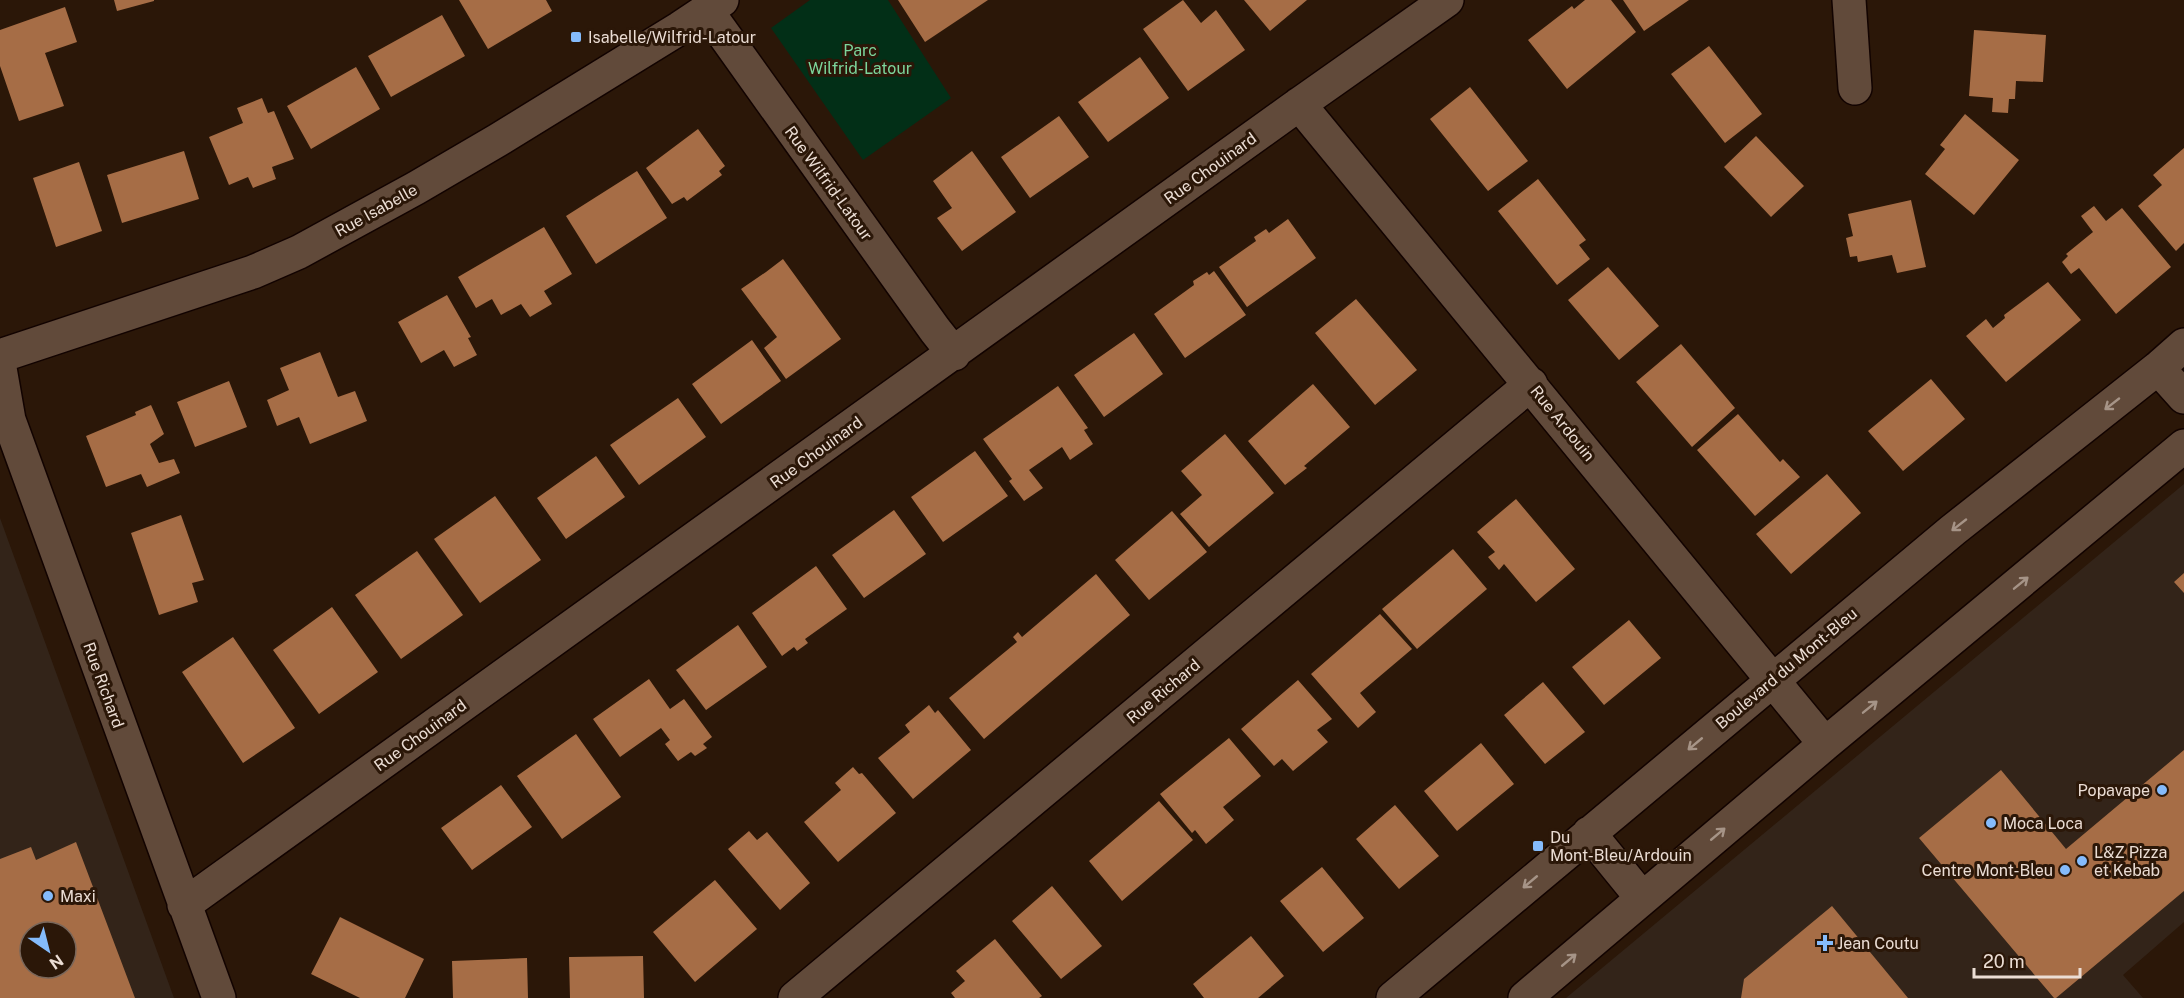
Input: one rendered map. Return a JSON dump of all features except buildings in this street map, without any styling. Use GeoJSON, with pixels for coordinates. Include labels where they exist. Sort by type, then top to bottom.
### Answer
{"type":"FeatureCollection","features":[{"type":"Feature","properties":{"kind":"street","name":"Rue Chouinard"},"geometry":{"type":"LineString","coordinates":[[184,905],[1447,0]]}},
{"type":"Feature","properties":{"kind":"street"},"geometry":{"type":"LineString","coordinates":[[1849,0],[1855,88]]}},
{"type":"Feature","properties":{"kind":"street","name":"Rue Wilfrid-Latour"},"geometry":{"type":"LineString","coordinates":[[715,5],[929,322],[954,354]]}},
{"type":"Feature","properties":{"kind":"street","name":"Rue Isabelle"},"geometry":{"type":"LineString","coordinates":[[0,356],[253,272],[299,252],[437,176],[715,5]]}},
{"type":"Feature","properties":{"kind":"street","name":"Rue Ardouin"},"geometry":{"type":"LineString","coordinates":[[1299,104],[1825,744]]}},
{"type":"Feature","properties":{"kind":"street","name":"Boulevard du Mont-Bleu"},"geometry":{"type":"LineString","coordinates":[[1393,998],[1772,679],[2184,345]]}},
{"type":"Feature","properties":{"kind":"street","name":"Rue Richard"},"geometry":{"type":"LineString","coordinates":[[0,368],[9,420],[219,998]]}},
{"type":"Feature","properties":{"kind":"street"},"geometry":{"type":"LineString","coordinates":[[2158,368],[2184,397]]}},
{"type":"Feature","properties":{"kind":"street","name":"Rue Richard"},"geometry":{"type":"LineString","coordinates":[[795,998],[1531,384]]}},
{"type":"Feature","properties":{"kind":"street"},"geometry":{"type":"LineString","coordinates":[[1525,998],[1825,744],[2184,447]]}},
{"type":"Feature","properties":{"kind":"street"},"geometry":{"type":"LineString","coordinates":[[1588,833],[1642,898]]}},
{"type":"Feature","properties":{"kind":"shaded area"},"geometry":{"type":"Polygon","coordinates":[[[2184,484],[2184,922],[2123,975],[2143,998],[1566,998],[2184,484]]]}},
{"type":"Feature","properties":{"kind":"shaded area"},"geometry":{"type":"Polygon","coordinates":[[[0,518],[174,998],[0,998],[0,518]]]}},
{"type":"Feature","properties":{"kind":"green space","name":"Parc Wilfrid-Latour"},"geometry":{"type":"Polygon","coordinates":[[[810,0],[888,0],[951,98],[863,160],[771,28],[810,0]]]}},
{"type":"Feature","properties":{"kind":"place","name":"Isabelle/Wilfrid-Latour"},"geometry":{"type":"Point","coordinates":[576,37]}},
{"type":"Feature","properties":{"kind":"place","name":"Popavape"},"geometry":{"type":"Point","coordinates":[2162,790]}},
{"type":"Feature","properties":{"kind":"place","name":"Moca Loca"},"geometry":{"type":"Point","coordinates":[1991,823]}},
{"type":"Feature","properties":{"kind":"place","name":"Du Mont-Bleu/Ardouin"},"geometry":{"type":"Point","coordinates":[1538,846]}},
{"type":"Feature","properties":{"kind":"place","name":"L&Z Pizza et Kebab"},"geometry":{"type":"Point","coordinates":[2082,861]}},
{"type":"Feature","properties":{"kind":"place","name":"Centre Mont-Bleu"},"geometry":{"type":"Point","coordinates":[2065,870]}},
{"type":"Feature","properties":{"kind":"place","name":"Maxi"},"geometry":{"type":"Point","coordinates":[48,896]}},
{"type":"Feature","properties":{"kind":"place","name":"Jean Coutu"},"geometry":{"type":"Point","coordinates":[1825,943]}}]}
